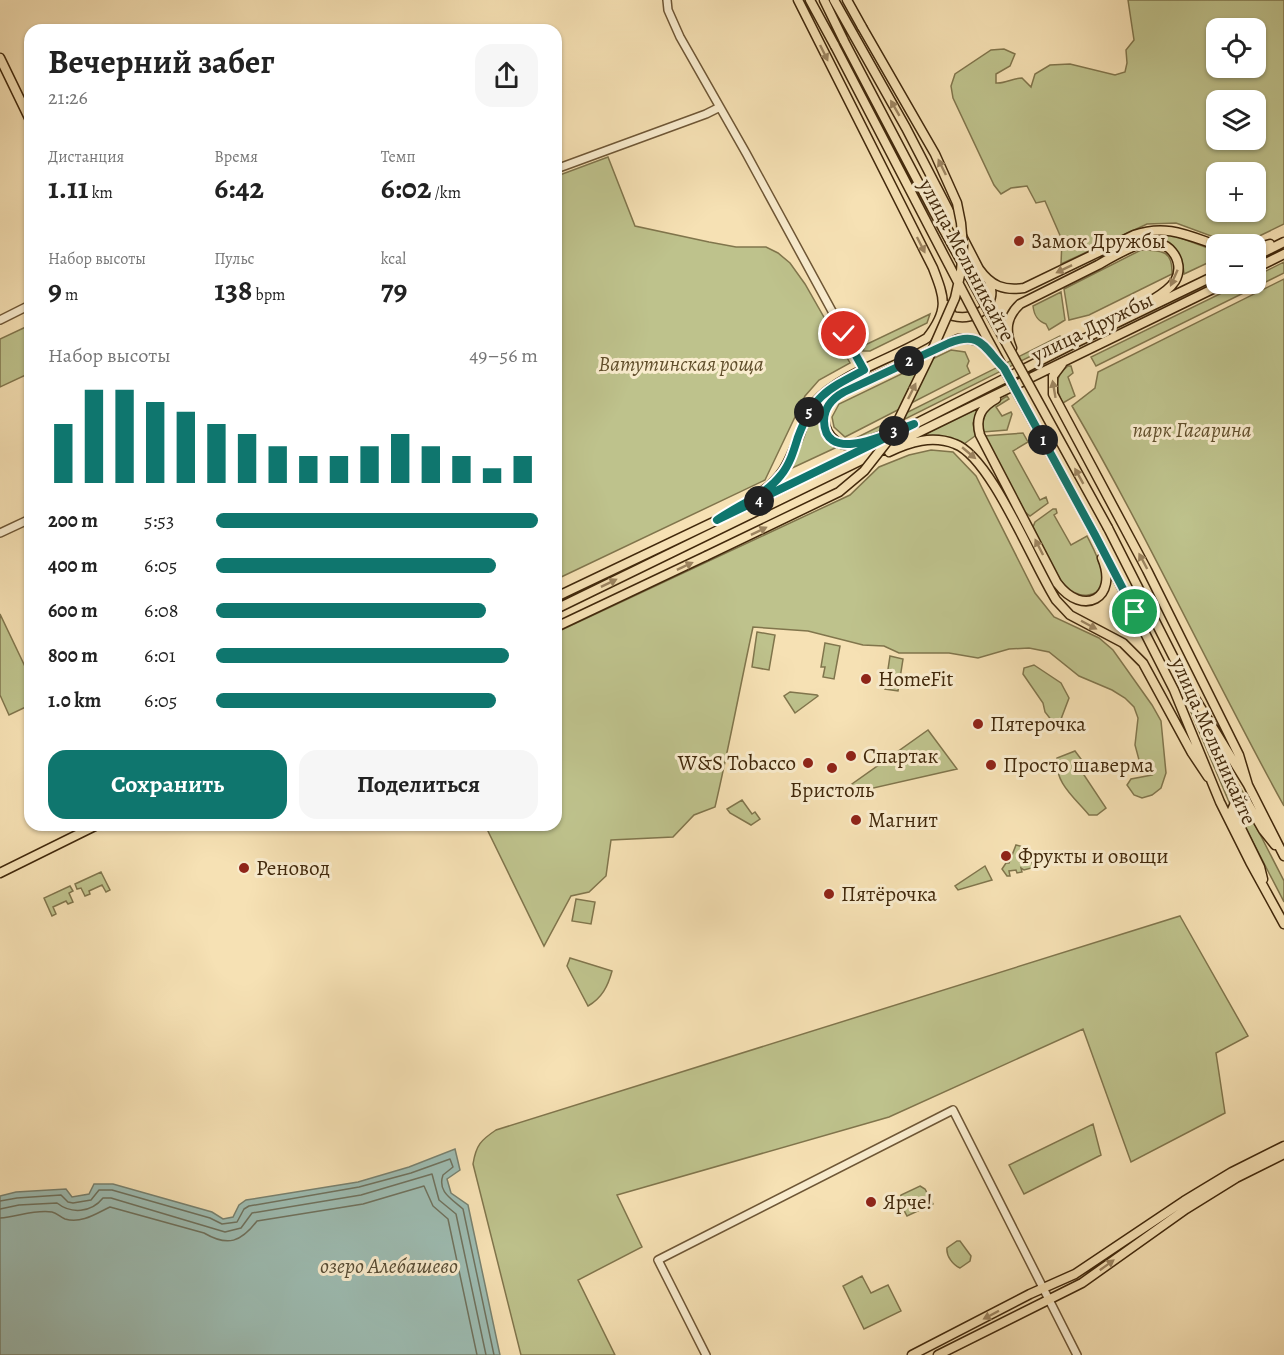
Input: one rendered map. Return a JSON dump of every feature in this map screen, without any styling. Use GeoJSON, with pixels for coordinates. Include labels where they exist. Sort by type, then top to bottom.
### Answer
{"type":"FeatureCollection","features":[{"type":"Feature","properties":{"kind":"main road"},"geometry":{"type":"LineString","coordinates":[[798,0],[933,268],[945,302],[953,316],[963,318],[977,314],[991,299],[989,281]]}},
{"type":"Feature","properties":{"kind":"main road","name":"улица Мельникайте"},"geometry":{"type":"LineString","coordinates":[[810,0],[1095,535],[1174,690],[1208,777],[1284,924]]}},
{"type":"Feature","properties":{"kind":"main road","name":"улица Мельникайте"},"geometry":{"type":"LineString","coordinates":[[824,0],[935,214],[1108,528],[1190,690],[1248,785],[1283,854]]}},
{"type":"Feature","properties":{"kind":"main road"},"geometry":{"type":"LineString","coordinates":[[834,0],[906,128],[979,269],[989,281],[1005,289],[1024,288],[1134,235],[1153,230],[1173,230],[1206,242]]}},
{"type":"Feature","properties":{"kind":"main road"},"geometry":{"type":"LineString","coordinates":[[562,624],[839,492],[864,471],[875,458],[895,427],[930,355],[954,298],[961,271],[963,246],[957,202],[935,154],[847,0]]}},
{"type":"Feature","properties":{"kind":"main road"},"geometry":{"type":"LineString","coordinates":[[0,58],[24,108]]}},
{"type":"Feature","properties":{"kind":"main road"},"geometry":{"type":"LineString","coordinates":[[1266,245],[1284,240]]}},
{"type":"Feature","properties":{"kind":"main road"},"geometry":{"type":"LineString","coordinates":[[1266,250],[1284,240]]}},
{"type":"Feature","properties":{"kind":"main road"},"geometry":{"type":"LineString","coordinates":[[1016,361],[1008,338],[1007,326],[1013,311],[1020,304],[1145,243],[1161,243],[1168,247],[1175,256],[1178,266],[1175,281],[1166,291],[1126,318]]}},
{"type":"Feature","properties":{"kind":"main road"},"geometry":{"type":"LineString","coordinates":[[1266,263],[1284,254]]}},
{"type":"Feature","properties":{"kind":"main road","name":"улица Дружбы"},"geometry":{"type":"LineString","coordinates":[[562,594],[1206,280]]}},
{"type":"Feature","properties":{"kind":"main road","name":"улица Дружбы"},"geometry":{"type":"LineString","coordinates":[[562,606],[1206,292]]}},
{"type":"Feature","properties":{"kind":"main road"},"geometry":{"type":"LineString","coordinates":[[717,520],[775,482],[789,462],[805,418],[813,404],[834,386],[927,338],[938,325],[945,302]]}},
{"type":"Feature","properties":{"kind":"main road"},"geometry":{"type":"LineString","coordinates":[[914,424],[856,445],[838,443],[829,434],[824,421],[830,402],[844,392],[949,343],[968,338],[974,339],[988,348],[1004,368]]}},
{"type":"Feature","properties":{"kind":"main road"},"geometry":{"type":"LineString","coordinates":[[1065,361],[1053,376],[1053,394],[1147,570],[1239,755],[1248,785]]}},
{"type":"Feature","properties":{"kind":"main road"},"geometry":{"type":"LineString","coordinates":[[1017,383],[983,408],[978,418],[980,435],[1057,583],[1069,597],[1077,600],[1095,599],[1105,588],[1107,574],[1095,535]]}},
{"type":"Feature","properties":{"kind":"main road"},"geometry":{"type":"LineString","coordinates":[[855,463],[923,440],[942,440],[955,444],[972,454],[989,477],[1056,600],[1070,615],[1123,643],[1143,663],[1192,753],[1208,777]]}},
{"type":"Feature","properties":{"kind":"main road"},"geometry":{"type":"LineString","coordinates":[[1268,893],[1260,867],[1232,810],[1234,803],[1240,800],[1247,802],[1270,840],[1283,854]]}},
{"type":"Feature","properties":{"kind":"main road"},"geometry":{"type":"LineString","coordinates":[[0,873],[85,831]]}},
{"type":"Feature","properties":{"kind":"main road"},"geometry":{"type":"LineString","coordinates":[[912,1355],[1030,1294],[1075,1274],[1232,1172],[1284,1146]]}},
{"type":"Feature","properties":{"kind":"main road"},"geometry":{"type":"LineString","coordinates":[[938,1355],[1082,1283],[1134,1244],[1214,1191],[1284,1154]]}},
{"type":"Feature","properties":{"kind":"street"},"geometry":{"type":"LineString","coordinates":[[667,0],[668,10],[680,37],[864,370]]}},
{"type":"Feature","properties":{"kind":"street"},"geometry":{"type":"LineString","coordinates":[[562,167],[718,108]]}},
{"type":"Feature","properties":{"kind":"street"},"geometry":{"type":"LineString","coordinates":[[0,320],[24,308]]}},
{"type":"Feature","properties":{"kind":"street"},"geometry":{"type":"LineString","coordinates":[[0,533],[24,522]]}},
{"type":"Feature","properties":{"kind":"street"},"geometry":{"type":"LineString","coordinates":[[706,1355],[658,1260],[954,1110],[1077,1355]]}},
{"type":"Feature","properties":{"kind":"green space"},"geometry":{"type":"Polygon","coordinates":[[[1128,0],[1284,0],[1284,224],[1263,234],[1206,234],[1176,223],[1147,224],[1061,264],[1062,240],[1045,201],[1036,203],[1027,186],[1011,188],[1001,194],[994,185],[953,98],[951,86],[955,74],[991,50],[1004,49],[1015,54],[1010,66],[996,74],[996,83],[1022,78],[1031,87],[1035,74],[1050,65],[1070,64],[1115,75],[1125,72],[1126,50],[1134,40],[1128,0]]]}},
{"type":"Feature","properties":{"kind":"green space","name":"Ватутинская роща"},"geometry":{"type":"Polygon","coordinates":[[[608,157],[635,226],[736,247],[766,247],[778,253],[790,263],[805,284],[850,363],[819,380],[805,396],[765,480],[562,577],[562,174],[608,157]]]}},
{"type":"Feature","properties":{"kind":"green space"},"geometry":{"type":"Polygon","coordinates":[[[1170,234],[1206,247],[1206,264],[1184,274],[1182,262],[1177,253],[1161,238],[1170,234]]]}},
{"type":"Feature","properties":{"kind":"green space"},"geometry":{"type":"Polygon","coordinates":[[[1141,250],[1160,251],[1168,256],[1172,274],[1089,315],[1069,320],[1064,289],[1141,250]]]}},
{"type":"Feature","properties":{"kind":"green space"},"geometry":{"type":"Polygon","coordinates":[[[1284,262],[1284,273],[1266,282],[1266,271],[1284,262]]]}},
{"type":"Feature","properties":{"kind":"green space","name":"парк Гагарина"},"geometry":{"type":"Polygon","coordinates":[[[1284,279],[1284,806],[1127,505],[1072,406],[1095,388],[1098,372],[1254,294],[1266,294],[1266,288],[1284,279]]]}},
{"type":"Feature","properties":{"kind":"green space"},"geometry":{"type":"Polygon","coordinates":[[[1061,292],[1065,320],[1049,330],[1046,324],[1037,317],[1033,306],[1061,292]]]}},
{"type":"Feature","properties":{"kind":"green space"},"geometry":{"type":"Polygon","coordinates":[[[1220,294],[1242,294],[1096,366],[1091,357],[1220,294]]]}},
{"type":"Feature","properties":{"kind":"green space"},"geometry":{"type":"Polygon","coordinates":[[[930,314],[927,323],[870,351],[863,351],[865,345],[930,314]]]}},
{"type":"Feature","properties":{"kind":"green space"},"geometry":{"type":"Polygon","coordinates":[[[24,328],[24,376],[0,387],[0,339],[24,328]]]}},
{"type":"Feature","properties":{"kind":"green space"},"geometry":{"type":"Polygon","coordinates":[[[1060,336],[1061,338],[1047,348],[865,439],[848,442],[1060,336]]]}},
{"type":"Feature","properties":{"kind":"green space"},"geometry":{"type":"Polygon","coordinates":[[[951,350],[965,352],[969,361],[967,366],[970,373],[845,437],[834,427],[832,417],[839,404],[951,350]]]}},
{"type":"Feature","properties":{"kind":"green space"},"geometry":{"type":"Polygon","coordinates":[[[1071,366],[1073,373],[1068,377],[1075,396],[1063,403],[1058,393],[1057,383],[1060,374],[1071,366]]]}},
{"type":"Feature","properties":{"kind":"green space"},"geometry":{"type":"Polygon","coordinates":[[[1007,396],[1009,399],[996,407],[1002,416],[1011,412],[1012,414],[1007,430],[983,432],[985,414],[1007,396]]]}},
{"type":"Feature","properties":{"kind":"green space"},"geometry":{"type":"Polygon","coordinates":[[[823,403],[821,428],[826,439],[835,448],[790,469],[809,420],[823,403]]]}},
{"type":"Feature","properties":{"kind":"green space"},"geometry":{"type":"Polygon","coordinates":[[[980,407],[973,423],[975,436],[964,444],[941,436],[920,437],[980,407]]]}},
{"type":"Feature","properties":{"kind":"green space"},"geometry":{"type":"Polygon","coordinates":[[[1023,433],[1028,442],[1013,451],[1040,500],[1046,497],[1048,503],[1030,516],[1025,512],[984,436],[1023,433]]]}},
{"type":"Feature","properties":{"kind":"green space"},"geometry":{"type":"Polygon","coordinates":[[[931,450],[953,452],[976,476],[1035,593],[1054,617],[1099,638],[1113,650],[1161,721],[1166,773],[1161,788],[1152,795],[1142,798],[1134,795],[1127,785],[1131,779],[1152,775],[1139,760],[1135,745],[1138,718],[1134,707],[1112,690],[1079,676],[1049,652],[1029,648],[1009,649],[978,658],[949,653],[899,653],[884,646],[863,645],[808,631],[753,627],[715,807],[694,815],[673,837],[611,840],[606,876],[589,892],[571,896],[544,946],[488,831],[562,831],[562,630],[850,495],[879,467],[909,455],[931,450]]]}},
{"type":"Feature","properties":{"kind":"green space"},"geometry":{"type":"Polygon","coordinates":[[[1056,509],[1057,513],[1054,515],[1071,545],[1087,536],[1103,578],[1097,592],[1085,595],[1074,592],[1061,581],[1052,566],[1033,527],[1035,522],[1056,509]]]}},
{"type":"Feature","properties":{"kind":"green space"},"geometry":{"type":"Polygon","coordinates":[[[0,614],[24,664],[24,708],[9,715],[0,695],[0,614]]]}},
{"type":"Feature","properties":{"kind":"green space"},"geometry":{"type":"Polygon","coordinates":[[[757,632],[775,635],[769,670],[752,667],[757,632]]]}},
{"type":"Feature","properties":{"kind":"green space"},"geometry":{"type":"Polygon","coordinates":[[[825,643],[840,646],[834,679],[823,677],[825,667],[821,667],[825,643]]]}},
{"type":"Feature","properties":{"kind":"green space"},"geometry":{"type":"Polygon","coordinates":[[[890,656],[903,659],[898,691],[885,689],[890,656]]]}},
{"type":"Feature","properties":{"kind":"green space"},"geometry":{"type":"Polygon","coordinates":[[[1034,665],[1061,683],[1069,698],[1061,719],[1052,721],[1023,674],[1024,668],[1034,665]]]}},
{"type":"Feature","properties":{"kind":"green space"},"geometry":{"type":"Polygon","coordinates":[[[1182,691],[1244,794],[1235,796],[1229,802],[1182,691]]]}},
{"type":"Feature","properties":{"kind":"green space"},"geometry":{"type":"Polygon","coordinates":[[[790,692],[818,696],[795,713],[784,696],[790,692]]]}},
{"type":"Feature","properties":{"kind":"green space"},"geometry":{"type":"Polygon","coordinates":[[[928,730],[957,769],[856,792],[852,784],[928,730]]]}},
{"type":"Feature","properties":{"kind":"green space"},"geometry":{"type":"Polygon","coordinates":[[[1075,751],[1081,759],[1080,769],[1106,808],[1097,815],[1089,815],[1066,789],[1059,774],[1057,758],[1075,751]]]}},
{"type":"Feature","properties":{"kind":"green space"},"geometry":{"type":"Polygon","coordinates":[[[742,800],[752,814],[755,812],[760,819],[751,825],[727,809],[742,800]]]}},
{"type":"Feature","properties":{"kind":"green space"},"geometry":{"type":"Polygon","coordinates":[[[1241,805],[1246,807],[1284,881],[1284,902],[1238,813],[1238,807],[1241,805]]]}},
{"type":"Feature","properties":{"kind":"green space"},"geometry":{"type":"Polygon","coordinates":[[[1016,845],[1024,847],[1027,864],[1034,862],[1035,867],[1024,870],[1021,868],[1022,872],[1017,873],[1016,870],[1009,871],[1010,876],[1007,876],[1002,869],[1006,863],[1009,863],[1016,845]]]}},
{"type":"Feature","properties":{"kind":"green space"},"geometry":{"type":"Polygon","coordinates":[[[985,866],[992,880],[958,890],[955,886],[985,866]]]}},
{"type":"Feature","properties":{"kind":"green space"},"geometry":{"type":"Polygon","coordinates":[[[101,872],[110,890],[106,892],[102,885],[89,891],[90,894],[85,896],[81,888],[77,889],[75,884],[101,872]]]}},
{"type":"Feature","properties":{"kind":"green space"},"geometry":{"type":"Polygon","coordinates":[[[70,886],[73,891],[69,893],[73,902],[68,904],[66,901],[53,907],[56,914],[52,916],[44,898],[70,886]]]}},
{"type":"Feature","properties":{"kind":"green space"},"geometry":{"type":"Polygon","coordinates":[[[576,899],[595,902],[591,924],[572,921],[576,899]]]}},
{"type":"Feature","properties":{"kind":"green space"},"geometry":{"type":"Polygon","coordinates":[[[1180,916],[1248,1036],[1216,1053],[1225,1113],[1131,1162],[1083,1029],[889,1117],[617,1195],[642,1247],[578,1280],[615,1355],[521,1355],[473,1164],[480,1144],[496,1130],[1180,916]]]}},
{"type":"Feature","properties":{"kind":"green space"},"geometry":{"type":"Polygon","coordinates":[[[570,958],[612,971],[604,991],[588,1006],[567,966],[570,958]]]}},
{"type":"Feature","properties":{"kind":"green space"},"geometry":{"type":"Polygon","coordinates":[[[1093,1124],[1101,1155],[1024,1194],[1009,1165],[1093,1124]]]}},
{"type":"Feature","properties":{"kind":"green space"},"geometry":{"type":"Polygon","coordinates":[[[920,1186],[925,1189],[933,1204],[907,1216],[899,1201],[901,1195],[920,1186]]]}},
{"type":"Feature","properties":{"kind":"green space"},"geometry":{"type":"Polygon","coordinates":[[[960,1241],[971,1256],[970,1261],[960,1268],[950,1260],[947,1251],[947,1248],[960,1241]]]}},
{"type":"Feature","properties":{"kind":"green space"},"geometry":{"type":"Polygon","coordinates":[[[862,1276],[871,1293],[888,1285],[901,1311],[864,1329],[843,1286],[862,1276]]]}},
{"type":"Feature","properties":{"kind":"water","name":"озеро Алебашево"},"geometry":{"type":"Polygon","coordinates":[[[455,1149],[460,1170],[447,1179],[451,1193],[468,1205],[500,1355],[0,1355],[0,1196],[16,1192],[66,1189],[72,1197],[89,1194],[94,1184],[113,1184],[212,1212],[223,1219],[233,1217],[239,1205],[246,1200],[358,1182],[409,1167],[455,1149]]]}},
{"type":"Feature","properties":{"kind":"place","name":"Замок Дружбы"},"geometry":{"type":"Point","coordinates":[1019,241]}},
{"type":"Feature","properties":{"kind":"place","name":"HomeFit"},"geometry":{"type":"Point","coordinates":[866,679]}},
{"type":"Feature","properties":{"kind":"place","name":"Пятерочка"},"geometry":{"type":"Point","coordinates":[978,724]}},
{"type":"Feature","properties":{"kind":"place","name":"Спартак"},"geometry":{"type":"Point","coordinates":[851,756]}},
{"type":"Feature","properties":{"kind":"place","name":"W&S Tobacco"},"geometry":{"type":"Point","coordinates":[808,763]}},
{"type":"Feature","properties":{"kind":"place","name":"Просто шаверма"},"geometry":{"type":"Point","coordinates":[991,765]}},
{"type":"Feature","properties":{"kind":"place","name":"Бристоль"},"geometry":{"type":"Point","coordinates":[832,768]}},
{"type":"Feature","properties":{"kind":"place","name":"Магнит"},"geometry":{"type":"Point","coordinates":[856,820]}},
{"type":"Feature","properties":{"kind":"place","name":"Фрукты и овощи"},"geometry":{"type":"Point","coordinates":[1006,856]}},
{"type":"Feature","properties":{"kind":"place","name":"Реновод"},"geometry":{"type":"Point","coordinates":[244,868]}},
{"type":"Feature","properties":{"kind":"place","name":"Пятёрочка"},"geometry":{"type":"Point","coordinates":[829,894]}},
{"type":"Feature","properties":{"kind":"place","name":"Ярче!"},"geometry":{"type":"Point","coordinates":[871,1202]}},
{"type":"Feature","properties":{"kind":"route"},"geometry":{"type":"LineString","coordinates":[[844,334],[864,370],[822,394],[813,404],[805,418],[789,462],[775,482],[717,520],[914,424],[849,446],[833,440],[825,428],[824,421],[827,408],[836,396],[958,339],[974,339],[988,348],[1004,368],[1135,612]]}}]}
